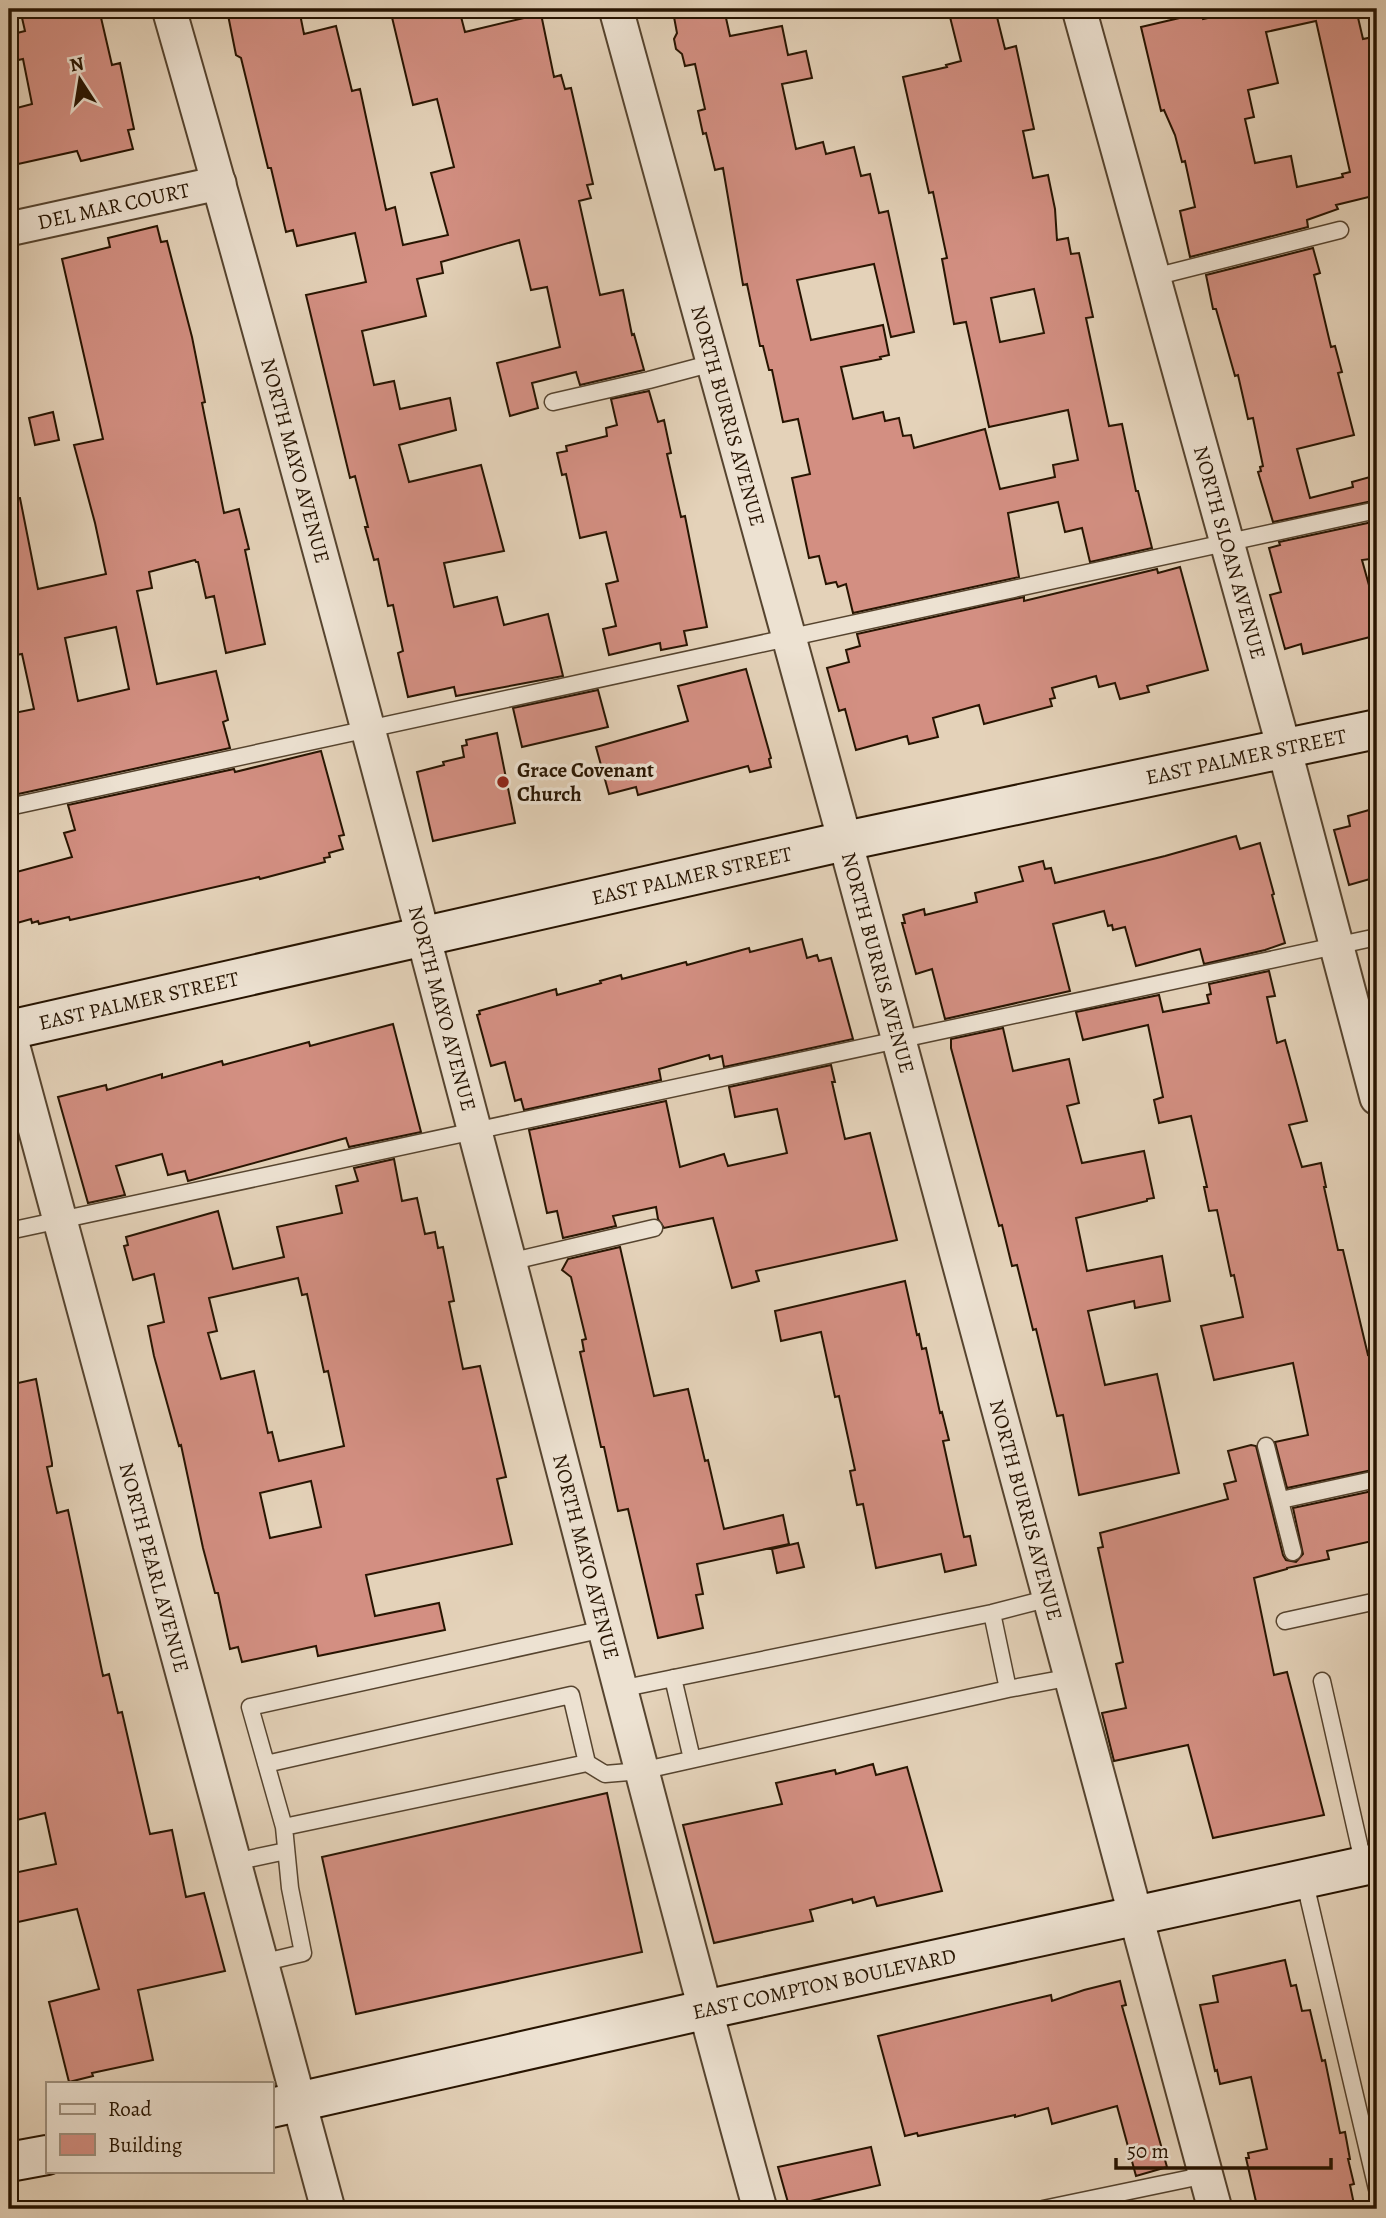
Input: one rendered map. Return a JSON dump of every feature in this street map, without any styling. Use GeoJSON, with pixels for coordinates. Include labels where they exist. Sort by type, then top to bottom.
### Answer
{"type":"FeatureCollection","features":[{"type":"Feature","properties":{"kind":"main road","name":"EAST PALMER STREET"},"geometry":{"type":"LineString","coordinates":[[9,1031],[845,841],[1377,729]]}},
{"type":"Feature","properties":{"kind":"main road","name":"EAST COMPTON BOULEVARD"},"geometry":{"type":"LineString","coordinates":[[285,2105],[1371,1864]]}},
{"type":"Feature","properties":{"kind":"main road"},"geometry":{"type":"LineString","coordinates":[[9,2162],[46,2155]]}},
{"type":"Feature","properties":{"kind":"street","name":"NORTH MAYO AVENUE"},"geometry":{"type":"LineString","coordinates":[[169,9],[219,183],[423,935],[704,2010],[760,2209]]}},
{"type":"Feature","properties":{"kind":"street","name":"NORTH BURRIS AVENUE"},"geometry":{"type":"LineString","coordinates":[[616,9],[845,841],[1215,2209]]}},
{"type":"Feature","properties":{"kind":"street","name":"NORTH SLOAN AVENUE"},"geometry":{"type":"LineString","coordinates":[[1079,9],[1284,748],[1377,1098]]}},
{"type":"Feature","properties":{"kind":"street","name":"DEL MAR COURT"},"geometry":{"type":"LineString","coordinates":[[9,229],[219,183]]}},
{"type":"Feature","properties":{"kind":"street","name":"NORTH PEARL AVENUE"},"geometry":{"type":"LineString","coordinates":[[9,1031],[261,1963],[285,2105],[328,2209]]}},
{"type":"Feature","properties":{"kind":"lane"},"geometry":{"type":"LineString","coordinates":[[1154,277],[1340,230]]}},
{"type":"Feature","properties":{"kind":"lane"},"geometry":{"type":"LineString","coordinates":[[553,402],[713,363]]}},
{"type":"Feature","properties":{"kind":"lane"},"geometry":{"type":"LineString","coordinates":[[9,807],[1377,510]]}},
{"type":"Feature","properties":{"kind":"lane"},"geometry":{"type":"LineString","coordinates":[[9,1231],[1377,937]]}},
{"type":"Feature","properties":{"kind":"lane"},"geometry":{"type":"LineString","coordinates":[[509,1262],[654,1228]]}},
{"type":"Feature","properties":{"kind":"lane"},"geometry":{"type":"LineString","coordinates":[[1266,1446],[1293,1552]]}},
{"type":"Feature","properties":{"kind":"lane"},"geometry":{"type":"LineString","coordinates":[[1281,1500],[1377,1479]]}},
{"type":"Feature","properties":{"kind":"lane"},"geometry":{"type":"LineString","coordinates":[[620,1689],[992,1613],[1050,1598]]}},
{"type":"Feature","properties":{"kind":"lane"},"geometry":{"type":"LineString","coordinates":[[1284,1621],[1377,1601]]}},
{"type":"Feature","properties":{"kind":"lane"},"geometry":{"type":"LineString","coordinates":[[992,1613],[1008,1689]]}},
{"type":"Feature","properties":{"kind":"lane"},"geometry":{"type":"LineString","coordinates":[[261,1963],[303,1953],[284,1827],[250,1707],[604,1629]]}},
{"type":"Feature","properties":{"kind":"lane"},"geometry":{"type":"LineString","coordinates":[[284,1827],[586,1763],[605,1774],[641,1770],[1072,1677]]}},
{"type":"Feature","properties":{"kind":"lane"},"geometry":{"type":"LineString","coordinates":[[673,1678],[692,1759]]}},
{"type":"Feature","properties":{"kind":"lane"},"geometry":{"type":"LineString","coordinates":[[1322,1681],[1371,1864]]}},
{"type":"Feature","properties":{"kind":"lane"},"geometry":{"type":"LineString","coordinates":[[267,1764],[571,1695],[586,1763]]}},
{"type":"Feature","properties":{"kind":"lane"},"geometry":{"type":"LineString","coordinates":[[234,1862],[286,1850]]}},
{"type":"Feature","properties":{"kind":"lane"},"geometry":{"type":"LineString","coordinates":[[1304,1879],[1377,2189]]}},
{"type":"Feature","properties":{"kind":"lane"},"geometry":{"type":"LineString","coordinates":[[1043,2209],[1206,2175]]}},
{"type":"Feature","properties":{"kind":"building"},"geometry":{"type":"Polygon","coordinates":[[[20,9],[99,9],[112,65],[120,63],[134,129],[128,130],[133,149],[81,161],[77,151],[9,166],[9,110],[32,104],[23,59],[9,62],[9,35],[25,31],[20,9]]]}},
{"type":"Feature","properties":{"kind":"building"},"geometry":{"type":"Polygon","coordinates":[[[257,9],[299,9],[304,34],[336,26],[352,91],[360,89],[386,210],[395,207],[403,245],[448,235],[431,173],[454,167],[437,99],[413,105],[390,9],[459,9],[465,32],[541,14],[554,77],[561,75],[565,89],[571,88],[593,184],[587,185],[591,198],[579,201],[600,295],[623,290],[632,335],[634,334],[644,370],[580,385],[576,372],[532,383],[538,408],[510,416],[497,363],[560,347],[547,287],[531,290],[519,240],[441,262],[443,273],[417,279],[426,316],[362,331],[374,385],[394,381],[400,409],[450,398],[456,430],[399,445],[409,482],[481,465],[504,551],[444,563],[454,607],[497,597],[504,625],[548,614],[563,676],[456,696],[454,687],[408,697],[398,653],[403,651],[393,605],[388,606],[378,559],[374,560],[355,476],[350,478],[306,295],[366,282],[355,233],[297,246],[293,230],[286,232],[241,58],[236,55],[228,15],[257,9]]]}},
{"type":"Feature","properties":{"kind":"building"},"geometry":{"type":"Polygon","coordinates":[[[724,9],[730,36],[782,26],[788,55],[806,51],[812,78],[782,84],[796,149],[823,142],[826,154],[854,147],[861,176],[870,174],[879,213],[888,211],[914,332],[891,337],[874,264],[797,280],[811,340],[883,325],[889,355],[841,367],[853,419],[883,412],[885,421],[899,418],[903,436],[911,435],[914,448],[985,429],[1000,489],[1055,477],[1053,465],[1078,460],[1068,410],[989,427],[966,322],[954,324],[942,259],[947,258],[933,192],[929,193],[903,77],[961,61],[948,9],[995,9],[1005,49],[1016,46],[1034,129],[1023,131],[1033,178],[1048,175],[1055,209],[1057,240],[1068,238],[1071,254],[1079,253],[1093,317],[1086,318],[1109,426],[1122,424],[1136,491],[1152,548],[1090,562],[1082,528],[1065,532],[1058,502],[1008,513],[1019,577],[853,613],[846,584],[838,587],[836,582],[826,584],[819,556],[809,558],[792,478],[810,474],[798,419],[783,422],[772,370],[769,370],[763,346],[760,346],[747,284],[743,285],[723,168],[715,170],[706,133],[703,134],[698,111],[705,109],[695,64],[685,66],[682,54],[676,49],[674,17],[724,9]],[[1034,289],[991,298],[1000,342],[1044,333],[1034,289]]]}},
{"type":"Feature","properties":{"kind":"building"},"geometry":{"type":"Polygon","coordinates":[[[1248,9],[1356,9],[1363,39],[1373,37],[1377,58],[1377,195],[1336,205],[1338,209],[1307,220],[1308,227],[1190,257],[1180,211],[1195,207],[1185,161],[1182,162],[1175,135],[1164,110],[1161,111],[1141,27],[1201,13],[1203,19],[1248,9]],[[1316,21],[1266,32],[1278,83],[1248,90],[1254,117],[1245,119],[1255,163],[1291,156],[1297,187],[1343,177],[1342,174],[1350,172],[1316,21]]]}},
{"type":"Feature","properties":{"kind":"building"},"geometry":{"type":"Polygon","coordinates":[[[157,226],[161,242],[167,241],[192,337],[224,513],[239,509],[249,549],[245,550],[265,644],[226,653],[214,596],[206,598],[198,562],[195,560],[149,572],[152,588],[137,591],[157,684],[216,671],[228,720],[223,722],[230,748],[9,796],[9,714],[34,709],[22,654],[16,655],[9,623],[9,499],[20,498],[38,589],[106,574],[74,445],[103,439],[62,259],[110,247],[108,238],[157,226]],[[116,627],[65,638],[78,701],[129,689],[116,627]]]}},
{"type":"Feature","properties":{"kind":"building"},"geometry":{"type":"Polygon","coordinates":[[[1313,248],[1320,273],[1314,275],[1331,347],[1335,346],[1342,372],[1338,373],[1354,435],[1297,449],[1310,498],[1353,487],[1352,482],[1377,475],[1377,500],[1273,522],[1258,472],[1263,466],[1253,418],[1248,419],[1238,375],[1235,376],[1216,309],[1213,309],[1206,275],[1313,248]]]}},
{"type":"Feature","properties":{"kind":"building"},"geometry":{"type":"Polygon","coordinates":[[[649,391],[658,422],[664,420],[671,453],[667,454],[681,517],[685,516],[707,627],[684,631],[687,645],[661,650],[660,643],[609,655],[603,629],[616,626],[606,584],[618,581],[606,532],[580,538],[566,474],[562,475],[557,453],[567,451],[566,446],[607,436],[606,428],[617,425],[611,399],[649,391]]]}},
{"type":"Feature","properties":{"kind":"building"},"geometry":{"type":"Polygon","coordinates":[[[53,412],[59,440],[35,445],[29,418],[53,412]]]}},
{"type":"Feature","properties":{"kind":"building"},"geometry":{"type":"Polygon","coordinates":[[[1377,521],[1377,558],[1362,560],[1377,614],[1377,622],[1370,624],[1374,636],[1303,654],[1301,644],[1285,649],[1270,595],[1281,592],[1269,548],[1280,545],[1279,542],[1377,521]]]}},
{"type":"Feature","properties":{"kind":"building"},"geometry":{"type":"Polygon","coordinates":[[[1180,567],[1208,670],[1147,686],[1149,692],[1120,699],[1115,683],[1099,687],[1096,676],[1052,688],[1055,698],[1050,699],[1052,706],[984,724],[979,705],[933,718],[938,737],[909,744],[907,736],[856,750],[845,709],[839,711],[827,668],[849,662],[846,650],[860,646],[857,634],[1024,597],[1024,601],[1157,569],[1158,573],[1180,567]]]}},
{"type":"Feature","properties":{"kind":"building"},"geometry":{"type":"Polygon","coordinates":[[[746,669],[771,758],[771,767],[750,772],[748,766],[638,795],[636,787],[609,794],[596,747],[688,721],[678,686],[746,669]]]}},
{"type":"Feature","properties":{"kind":"building"},"geometry":{"type":"Polygon","coordinates":[[[598,690],[608,727],[522,747],[513,708],[598,690]]]}},
{"type":"Feature","properties":{"kind":"building"},"geometry":{"type":"Polygon","coordinates":[[[497,733],[515,823],[433,841],[417,772],[464,757],[462,746],[467,745],[466,740],[497,733]]]}},
{"type":"Feature","properties":{"kind":"building"},"geometry":{"type":"Polygon","coordinates":[[[321,751],[344,835],[339,836],[343,849],[329,853],[330,857],[324,858],[325,862],[260,879],[259,877],[70,920],[69,917],[39,924],[38,921],[32,923],[31,919],[17,923],[13,909],[9,910],[9,874],[72,857],[64,833],[75,830],[68,805],[234,769],[235,772],[321,751]]]}},
{"type":"Feature","properties":{"kind":"building"},"geometry":{"type":"Polygon","coordinates":[[[1369,810],[1377,839],[1377,877],[1349,885],[1334,830],[1350,826],[1348,816],[1369,810]]]}},
{"type":"Feature","properties":{"kind":"building"},"geometry":{"type":"Polygon","coordinates":[[[1236,836],[1240,849],[1260,843],[1285,943],[1204,964],[1200,949],[1136,966],[1125,927],[1113,930],[1112,925],[1108,926],[1104,911],[1053,924],[1070,991],[945,1019],[932,969],[916,974],[902,923],[905,923],[903,915],[924,909],[925,915],[977,902],[975,893],[1023,881],[1019,867],[1043,861],[1045,869],[1051,868],[1055,883],[1236,836]]]}},
{"type":"Feature","properties":{"kind":"building"},"geometry":{"type":"Polygon","coordinates":[[[802,939],[807,958],[817,955],[819,961],[831,958],[853,1039],[724,1067],[722,1056],[710,1059],[709,1055],[659,1069],[661,1080],[524,1110],[521,1099],[515,1101],[505,1062],[491,1066],[477,1015],[480,1014],[479,1011],[556,989],[557,995],[621,975],[622,979],[749,948],[750,952],[802,939]]]}},
{"type":"Feature","properties":{"kind":"building"},"geometry":{"type":"Polygon","coordinates":[[[1269,971],[1275,996],[1267,997],[1277,1043],[1285,1040],[1307,1121],[1289,1125],[1302,1167],[1321,1163],[1338,1250],[1343,1250],[1368,1355],[1377,1353],[1377,1469],[1287,1488],[1275,1442],[1308,1435],[1293,1363],[1214,1380],[1201,1326],[1243,1317],[1217,1210],[1209,1211],[1204,1187],[1207,1187],[1191,1116],[1159,1123],[1154,1100],[1163,1097],[1148,1025],[1083,1040],[1076,1012],[1159,995],[1163,1012],[1209,1003],[1209,984],[1269,971]]]}},
{"type":"Feature","properties":{"kind":"building"},"geometry":{"type":"Polygon","coordinates":[[[393,1024],[421,1132],[349,1147],[346,1138],[188,1181],[185,1171],[168,1175],[162,1154],[116,1166],[125,1195],[88,1203],[58,1097],[106,1085],[107,1090],[162,1074],[162,1078],[222,1061],[223,1065],[309,1042],[310,1046],[393,1024]]]}},
{"type":"Feature","properties":{"kind":"building"},"geometry":{"type":"Polygon","coordinates":[[[1003,1028],[1013,1071],[1069,1059],[1079,1103],[1067,1106],[1082,1163],[1144,1151],[1154,1198],[1076,1218],[1087,1271],[1162,1256],[1170,1301],[1135,1308],[1134,1301],[1088,1311],[1105,1385],[1157,1374],[1179,1473],[1079,1495],[1063,1415],[1057,1416],[1017,1265],[1012,1266],[1002,1225],[999,1226],[951,1048],[951,1039],[1003,1028]]]}},
{"type":"Feature","properties":{"kind":"building"},"geometry":{"type":"Polygon","coordinates":[[[831,1065],[835,1082],[832,1082],[845,1139],[870,1133],[897,1240],[756,1271],[759,1281],[732,1288],[713,1218],[664,1228],[658,1219],[656,1207],[613,1216],[616,1226],[563,1238],[557,1211],[547,1213],[529,1130],[666,1101],[680,1167],[724,1154],[728,1166],[787,1153],[777,1109],[735,1117],[729,1087],[831,1065]]]}},
{"type":"Feature","properties":{"kind":"building"},"geometry":{"type":"Polygon","coordinates":[[[394,1159],[402,1201],[417,1198],[425,1234],[435,1232],[438,1248],[443,1247],[454,1301],[449,1302],[463,1369],[480,1366],[506,1477],[497,1479],[512,1544],[366,1575],[375,1616],[439,1603],[445,1630],[318,1656],[316,1646],[242,1662],[238,1647],[230,1649],[218,1593],[215,1593],[203,1548],[181,1445],[179,1446],[154,1356],[148,1326],[164,1322],[154,1274],[133,1280],[124,1246],[128,1245],[126,1237],[218,1211],[233,1269],[284,1257],[277,1227],[342,1213],[336,1186],[358,1181],[354,1168],[394,1159]],[[298,1278],[209,1298],[217,1331],[208,1333],[221,1379],[254,1371],[268,1433],[272,1432],[279,1461],[344,1446],[328,1371],[324,1372],[307,1294],[302,1295],[298,1278]],[[311,1481],[260,1493],[270,1538],[321,1527],[311,1481]]]}},
{"type":"Feature","properties":{"kind":"building"},"geometry":{"type":"Polygon","coordinates":[[[620,1247],[654,1396],[688,1389],[724,1529],[783,1515],[789,1544],[697,1564],[703,1594],[696,1595],[703,1628],[658,1638],[628,1509],[618,1511],[604,1447],[601,1447],[580,1352],[584,1351],[582,1340],[586,1339],[571,1277],[562,1270],[568,1259],[620,1247]]]}},
{"type":"Feature","properties":{"kind":"building"},"geometry":{"type":"Polygon","coordinates":[[[905,1281],[917,1335],[919,1334],[922,1349],[926,1348],[940,1413],[942,1412],[949,1440],[943,1441],[964,1537],[970,1536],[976,1565],[945,1572],[941,1554],[876,1568],[863,1504],[857,1505],[850,1471],[855,1470],[839,1396],[835,1397],[821,1332],[781,1341],[775,1311],[905,1281]]]}},
{"type":"Feature","properties":{"kind":"building"},"geometry":{"type":"Polygon","coordinates":[[[36,1379],[52,1463],[52,1466],[47,1467],[57,1513],[68,1510],[103,1676],[109,1674],[118,1713],[122,1712],[150,1834],[172,1830],[186,1897],[204,1893],[225,1971],[138,1990],[153,2060],[92,2073],[93,2076],[69,2082],[49,2002],[99,1989],[77,1909],[9,1924],[9,1874],[56,1864],[45,1813],[9,1822],[9,1385],[36,1379]]]}},
{"type":"Feature","properties":{"kind":"building"},"geometry":{"type":"Polygon","coordinates":[[[1256,1446],[1286,1560],[1296,1562],[1303,1554],[1293,1508],[1377,1490],[1377,1540],[1327,1551],[1329,1559],[1254,1578],[1274,1675],[1287,1672],[1324,1815],[1213,1838],[1188,1745],[1114,1761],[1102,1713],[1126,1708],[1116,1664],[1123,1662],[1098,1548],[1103,1547],[1100,1533],[1228,1499],[1224,1484],[1236,1481],[1228,1451],[1256,1446]]]}},
{"type":"Feature","properties":{"kind":"building"},"geometry":{"type":"Polygon","coordinates":[[[798,1543],[804,1567],[777,1573],[772,1549],[798,1543]]]}},
{"type":"Feature","properties":{"kind":"building"},"geometry":{"type":"Polygon","coordinates":[[[873,1764],[876,1775],[907,1767],[942,1891],[877,1906],[874,1897],[853,1903],[852,1899],[810,1910],[813,1921],[714,1943],[683,1825],[782,1804],[776,1783],[835,1770],[836,1774],[873,1764]]]}},
{"type":"Feature","properties":{"kind":"building"},"geometry":{"type":"Polygon","coordinates":[[[607,1793],[642,1952],[356,2014],[322,1857],[607,1793]]]}},
{"type":"Feature","properties":{"kind":"building"},"geometry":{"type":"Polygon","coordinates":[[[1285,1960],[1291,1986],[1296,1985],[1302,2011],[1310,2010],[1322,2061],[1325,2060],[1340,2133],[1345,2132],[1354,2184],[1350,2185],[1355,2209],[1276,2209],[1275,2203],[1257,2206],[1246,2158],[1249,2158],[1248,2153],[1267,2149],[1251,2077],[1220,2084],[1217,2070],[1215,2071],[1200,2005],[1218,2002],[1213,1976],[1285,1960]]]}},
{"type":"Feature","properties":{"kind":"building"},"geometry":{"type":"Polygon","coordinates":[[[1120,1981],[1126,2005],[1122,2006],[1167,2167],[1136,2176],[1117,2106],[1052,2124],[1048,2108],[918,2136],[917,2133],[905,2136],[878,2036],[1051,1995],[1052,2001],[1120,1981]]]}},
{"type":"Feature","properties":{"kind":"building"},"geometry":{"type":"Polygon","coordinates":[[[871,2147],[880,2185],[789,2206],[778,2167],[871,2147]]]}},
{"type":"Feature","properties":{"kind":"place","name":"Grace Covenant Church"},"geometry":{"type":"Point","coordinates":[503,782]}}]}
